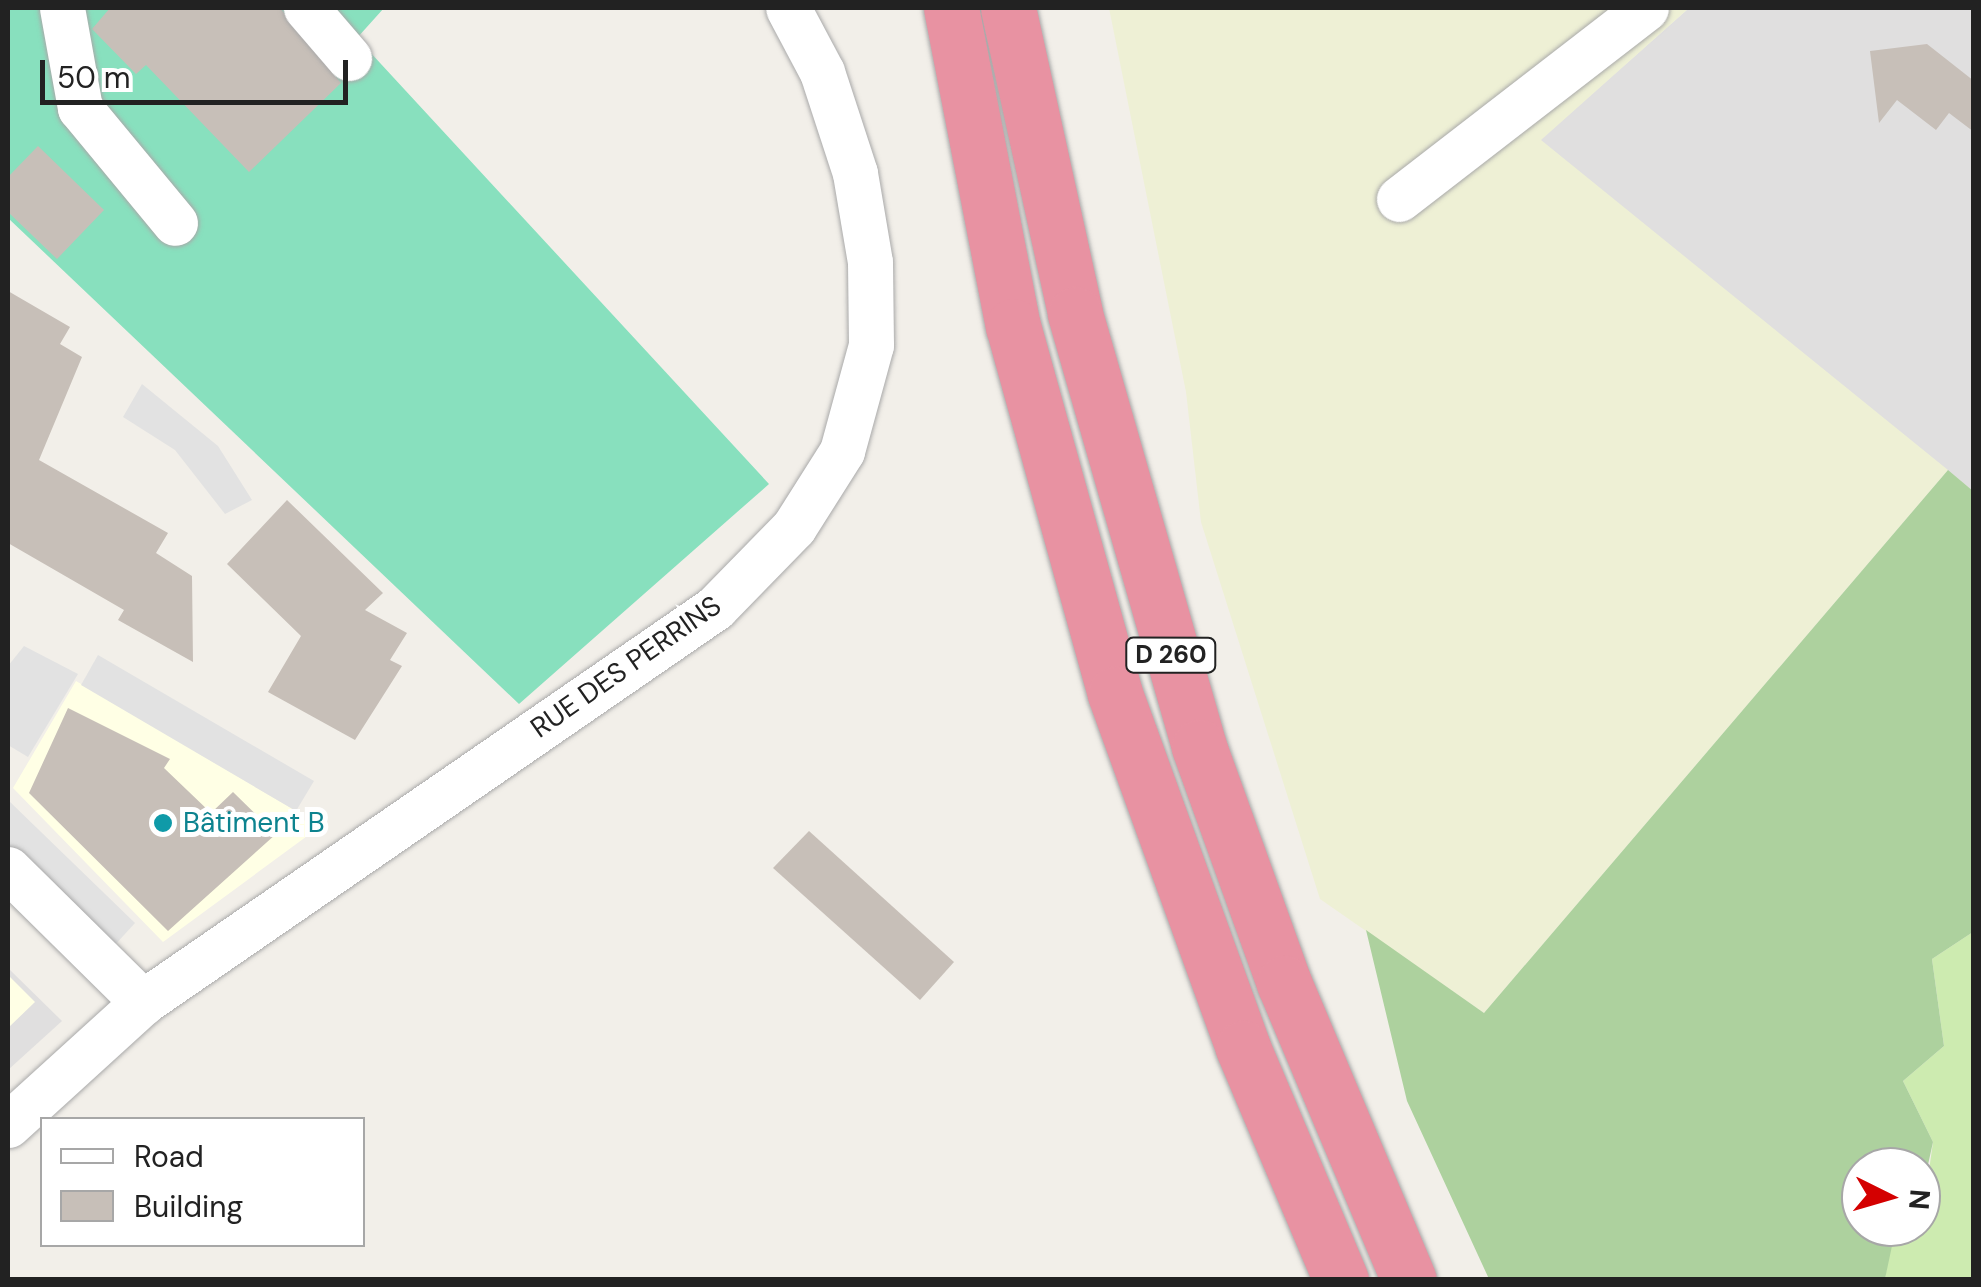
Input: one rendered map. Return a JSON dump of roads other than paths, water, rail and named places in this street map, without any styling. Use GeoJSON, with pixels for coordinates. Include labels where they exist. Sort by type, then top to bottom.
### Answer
{"type":"FeatureCollection","features":[{"type":"Feature","properties":{"kind":"highway","name":"D 260"},"geometry":{"type":"LineString","coordinates":[[951,8],[1013,326],[1115,694],[1242,1048],[1340,1280]]}},
{"type":"Feature","properties":{"kind":"highway","name":"D 260"},"geometry":{"type":"LineString","coordinates":[[1008,8],[1080,332],[1199,746],[1284,983],[1410,1280]]}},
{"type":"Feature","properties":{"kind":"street"},"geometry":{"type":"LineString","coordinates":[[62,8],[80,108],[176,223]]}},
{"type":"Feature","properties":{"kind":"street"},"geometry":{"type":"LineString","coordinates":[[306,8],[348,58]]}},
{"type":"Feature","properties":{"kind":"street","name":"RUE DES PERRINS"},"geometry":{"type":"LineString","coordinates":[[8,1125],[143,1002],[715,608],[794,527],[842,451],[871,345],[870,295],[855,173],[822,72],[788,8]]}},
{"type":"Feature","properties":{"kind":"street"},"geometry":{"type":"LineString","coordinates":[[1399,199],[1646,8]]}},
{"type":"Feature","properties":{"kind":"street"},"geometry":{"type":"LineString","coordinates":[[8,869],[143,1002]]}},
{"type":"Feature","properties":{"kind":"place","name":"Bâtiment B"},"geometry":{"type":"Point","coordinates":[163,823]}}]}
